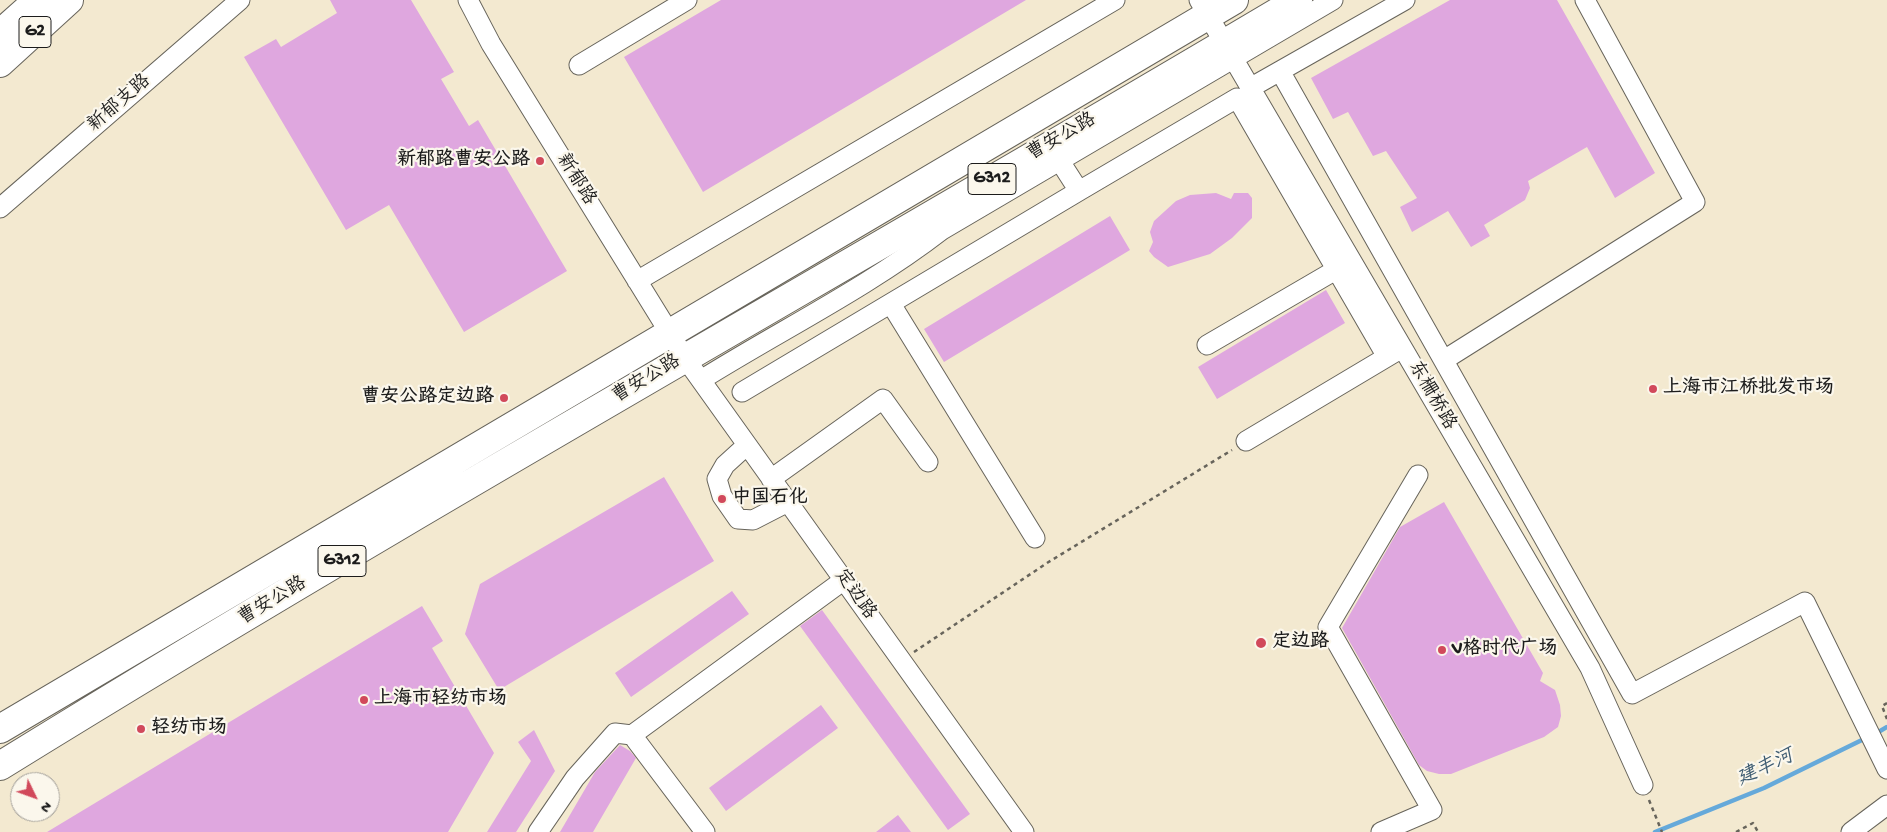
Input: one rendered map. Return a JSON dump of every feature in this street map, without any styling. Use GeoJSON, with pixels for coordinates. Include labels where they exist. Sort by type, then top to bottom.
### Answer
{"type":"FeatureCollection","features":[{"type":"Feature","properties":{"kind":"highway","name":"G2"},"geometry":{"type":"LineString","coordinates":[[0,34],[38,0]]}},
{"type":"Feature","properties":{"kind":"highway","name":"G2"},"geometry":{"type":"LineString","coordinates":[[0,63],[70,0]]}},
{"type":"Feature","properties":{"kind":"highway","name":"曹安公路"},"geometry":{"type":"LineString","coordinates":[[0,729],[669,334],[1203,7],[1234,0]]}},
{"type":"Feature","properties":{"kind":"highway","name":"曹安公路"},"geometry":{"type":"LineString","coordinates":[[0,766],[117,694],[685,358],[1054,153],[1229,51],[1298,0]]}},
{"type":"Feature","properties":{"kind":"street","name":"新郁支路"},"geometry":{"type":"LineString","coordinates":[[0,208],[240,0]]}},
{"type":"Feature","properties":{"kind":"street","name":"新郁路"},"geometry":{"type":"LineString","coordinates":[[468,0],[491,44],[685,358]]}},
{"type":"Feature","properties":{"kind":"street"},"geometry":{"type":"LineString","coordinates":[[580,65],[687,0]]}},
{"type":"Feature","properties":{"kind":"street"},"geometry":{"type":"LineString","coordinates":[[637,281],[1114,0]]}},
{"type":"Feature","properties":{"kind":"street"},"geometry":{"type":"LineString","coordinates":[[1229,51],[1333,0]]}},
{"type":"Feature","properties":{"kind":"street"},"geometry":{"type":"LineString","coordinates":[[742,392],[1243,93],[1405,0]]}},
{"type":"Feature","properties":{"kind":"street"},"geometry":{"type":"LineString","coordinates":[[1444,360],[1696,202],[1585,0]]}},
{"type":"Feature","properties":{"kind":"street","name":"东栅桥路"},"geometry":{"type":"LineString","coordinates":[[1203,7],[1229,51],[1243,93],[1395,352],[1590,668],[1643,784]]}},
{"type":"Feature","properties":{"kind":"street"},"geometry":{"type":"LineString","coordinates":[[1280,72],[1632,694],[1804,602],[1883,763]]}},
{"type":"Feature","properties":{"kind":"street"},"geometry":{"type":"LineString","coordinates":[[701,380],[863,286],[906,258],[942,230],[1054,153],[1079,192]]}},
{"type":"Feature","properties":{"kind":"street"},"geometry":{"type":"LineString","coordinates":[[1207,345],[1344,265]]}},
{"type":"Feature","properties":{"kind":"street"},"geometry":{"type":"LineString","coordinates":[[891,304],[1035,538]]}},
{"type":"Feature","properties":{"kind":"street"},"geometry":{"type":"LineString","coordinates":[[1246,441],[1395,352]]}},
{"type":"Feature","properties":{"kind":"street","name":"定边路"},"geometry":{"type":"LineString","coordinates":[[685,358],[1024,832]]}},
{"type":"Feature","properties":{"kind":"street"},"geometry":{"type":"LineString","coordinates":[[771,479],[883,399],[928,462]]}},
{"type":"Feature","properties":{"kind":"street"},"geometry":{"type":"LineString","coordinates":[[747,445],[725,464],[717,479],[722,496],[738,519],[753,520],[788,502]]}},
{"type":"Feature","properties":{"kind":"street"},"geometry":{"type":"LineString","coordinates":[[1381,832],[1432,810],[1328,627],[1418,475]]}},
{"type":"Feature","properties":{"kind":"street"},"geometry":{"type":"LineString","coordinates":[[538,832],[575,778],[615,733],[632,735],[844,580]]}},
{"type":"Feature","properties":{"kind":"street"},"geometry":{"type":"LineString","coordinates":[[632,735],[705,832]]}},
{"type":"Feature","properties":{"kind":"street"},"geometry":{"type":"LineString","coordinates":[[1852,832],[1887,805]]}},
{"type":"Feature","properties":{"kind":"path"},"geometry":{"type":"LineString","coordinates":[[901,661],[1047,563],[1246,441]]}},
{"type":"Feature","properties":{"kind":"path"},"geometry":{"type":"LineString","coordinates":[[1887,703],[1882,706],[1887,719]]}},
{"type":"Feature","properties":{"kind":"path"},"geometry":{"type":"LineString","coordinates":[[1655,816],[1662,832]]}},
{"type":"Feature","properties":{"kind":"path"},"geometry":{"type":"LineString","coordinates":[[1736,832],[1753,823],[1758,832]]}},
{"type":"Feature","properties":{"kind":"building"},"geometry":{"type":"Polygon","coordinates":[[[330,0],[411,0],[454,72],[441,79],[469,126],[478,120],[567,271],[464,332],[389,205],[346,230],[244,57],[276,39],[281,47],[337,13],[330,0]]]}},
{"type":"Feature","properties":{"kind":"building"},"geometry":{"type":"Polygon","coordinates":[[[721,0],[1026,0],[703,192],[624,57],[721,0]]]}},
{"type":"Feature","properties":{"kind":"building"},"geometry":{"type":"Polygon","coordinates":[[[1450,0],[1557,0],[1655,173],[1615,198],[1587,147],[1528,181],[1530,188],[1525,200],[1484,225],[1490,236],[1471,247],[1448,211],[1412,232],[1400,207],[1417,198],[1386,151],[1373,156],[1348,112],[1333,119],[1311,78],[1450,0]]]}},
{"type":"Feature","properties":{"kind":"building"},"geometry":{"type":"Polygon","coordinates":[[[1216,193],[1231,199],[1234,193],[1248,193],[1252,198],[1252,218],[1232,238],[1210,254],[1168,267],[1154,257],[1149,251],[1153,242],[1150,232],[1154,221],[1176,201],[1190,195],[1216,193]]]}},
{"type":"Feature","properties":{"kind":"building"},"geometry":{"type":"Polygon","coordinates":[[[1110,216],[1130,250],[944,362],[924,329],[1110,216]]]}},
{"type":"Feature","properties":{"kind":"building"},"geometry":{"type":"Polygon","coordinates":[[[1326,290],[1345,323],[1217,399],[1198,367],[1326,290]]]}},
{"type":"Feature","properties":{"kind":"building"},"geometry":{"type":"Polygon","coordinates":[[[664,477],[714,561],[499,690],[465,634],[480,584],[664,477]]]}},
{"type":"Feature","properties":{"kind":"building","name":"V格时代广场"},"geometry":{"type":"Polygon","coordinates":[[[1444,502],[1543,673],[1540,681],[1555,690],[1561,716],[1558,727],[1544,737],[1451,774],[1427,771],[1419,765],[1342,628],[1400,527],[1444,502]]]}},
{"type":"Feature","properties":{"kind":"building"},"geometry":{"type":"Polygon","coordinates":[[[732,591],[749,614],[631,697],[615,673],[732,591]]]}},
{"type":"Feature","properties":{"kind":"building","name":"上海市轻纺市场"},"geometry":{"type":"Polygon","coordinates":[[[422,606],[443,641],[432,648],[494,753],[448,832],[47,832],[422,606]]]}},
{"type":"Feature","properties":{"kind":"building"},"geometry":{"type":"Polygon","coordinates":[[[822,610],[970,814],[948,830],[800,626],[822,610]]]}},
{"type":"Feature","properties":{"kind":"building"},"geometry":{"type":"Polygon","coordinates":[[[821,705],[838,728],[726,811],[709,788],[821,705]]]}},
{"type":"Feature","properties":{"kind":"building"},"geometry":{"type":"Polygon","coordinates":[[[534,730],[555,771],[516,832],[487,832],[531,761],[518,742],[534,730]]]}},
{"type":"Feature","properties":{"kind":"building"},"geometry":{"type":"Polygon","coordinates":[[[620,745],[630,751],[636,758],[593,832],[560,832],[595,772],[620,745]]]}},
{"type":"Feature","properties":{"kind":"building"},"geometry":{"type":"Polygon","coordinates":[[[898,815],[911,832],[876,832],[898,815]]]}},
{"type":"Feature","properties":{"kind":"waterway","name":"建丰河"},"geometry":{"type":"LineString","coordinates":[[1875,734],[1887,727]]}},
{"type":"Feature","properties":{"kind":"waterway","name":"建丰河"},"geometry":{"type":"LineString","coordinates":[[1655,832],[1764,788],[1866,738]]}},
{"type":"Feature","properties":{"kind":"place","name":"新郁路曹安公路"},"geometry":{"type":"Point","coordinates":[540,161]}},
{"type":"Feature","properties":{"kind":"place","name":"上海市江桥批发市场"},"geometry":{"type":"Point","coordinates":[1653,389]}},
{"type":"Feature","properties":{"kind":"place","name":"曹安公路定边路"},"geometry":{"type":"Point","coordinates":[504,398]}},
{"type":"Feature","properties":{"kind":"place","name":"中国石化"},"geometry":{"type":"Point","coordinates":[722,499]}},
{"type":"Feature","properties":{"kind":"place","name":"定边路"},"geometry":{"type":"Point","coordinates":[1261,643]}},
{"type":"Feature","properties":{"kind":"place","name":"V格时代广场"},"geometry":{"type":"Point","coordinates":[1442,650]}},
{"type":"Feature","properties":{"kind":"place","name":"上海市轻纺市场"},"geometry":{"type":"Point","coordinates":[364,700]}},
{"type":"Feature","properties":{"kind":"place","name":"轻纺市场"},"geometry":{"type":"Point","coordinates":[141,729]}}]}
